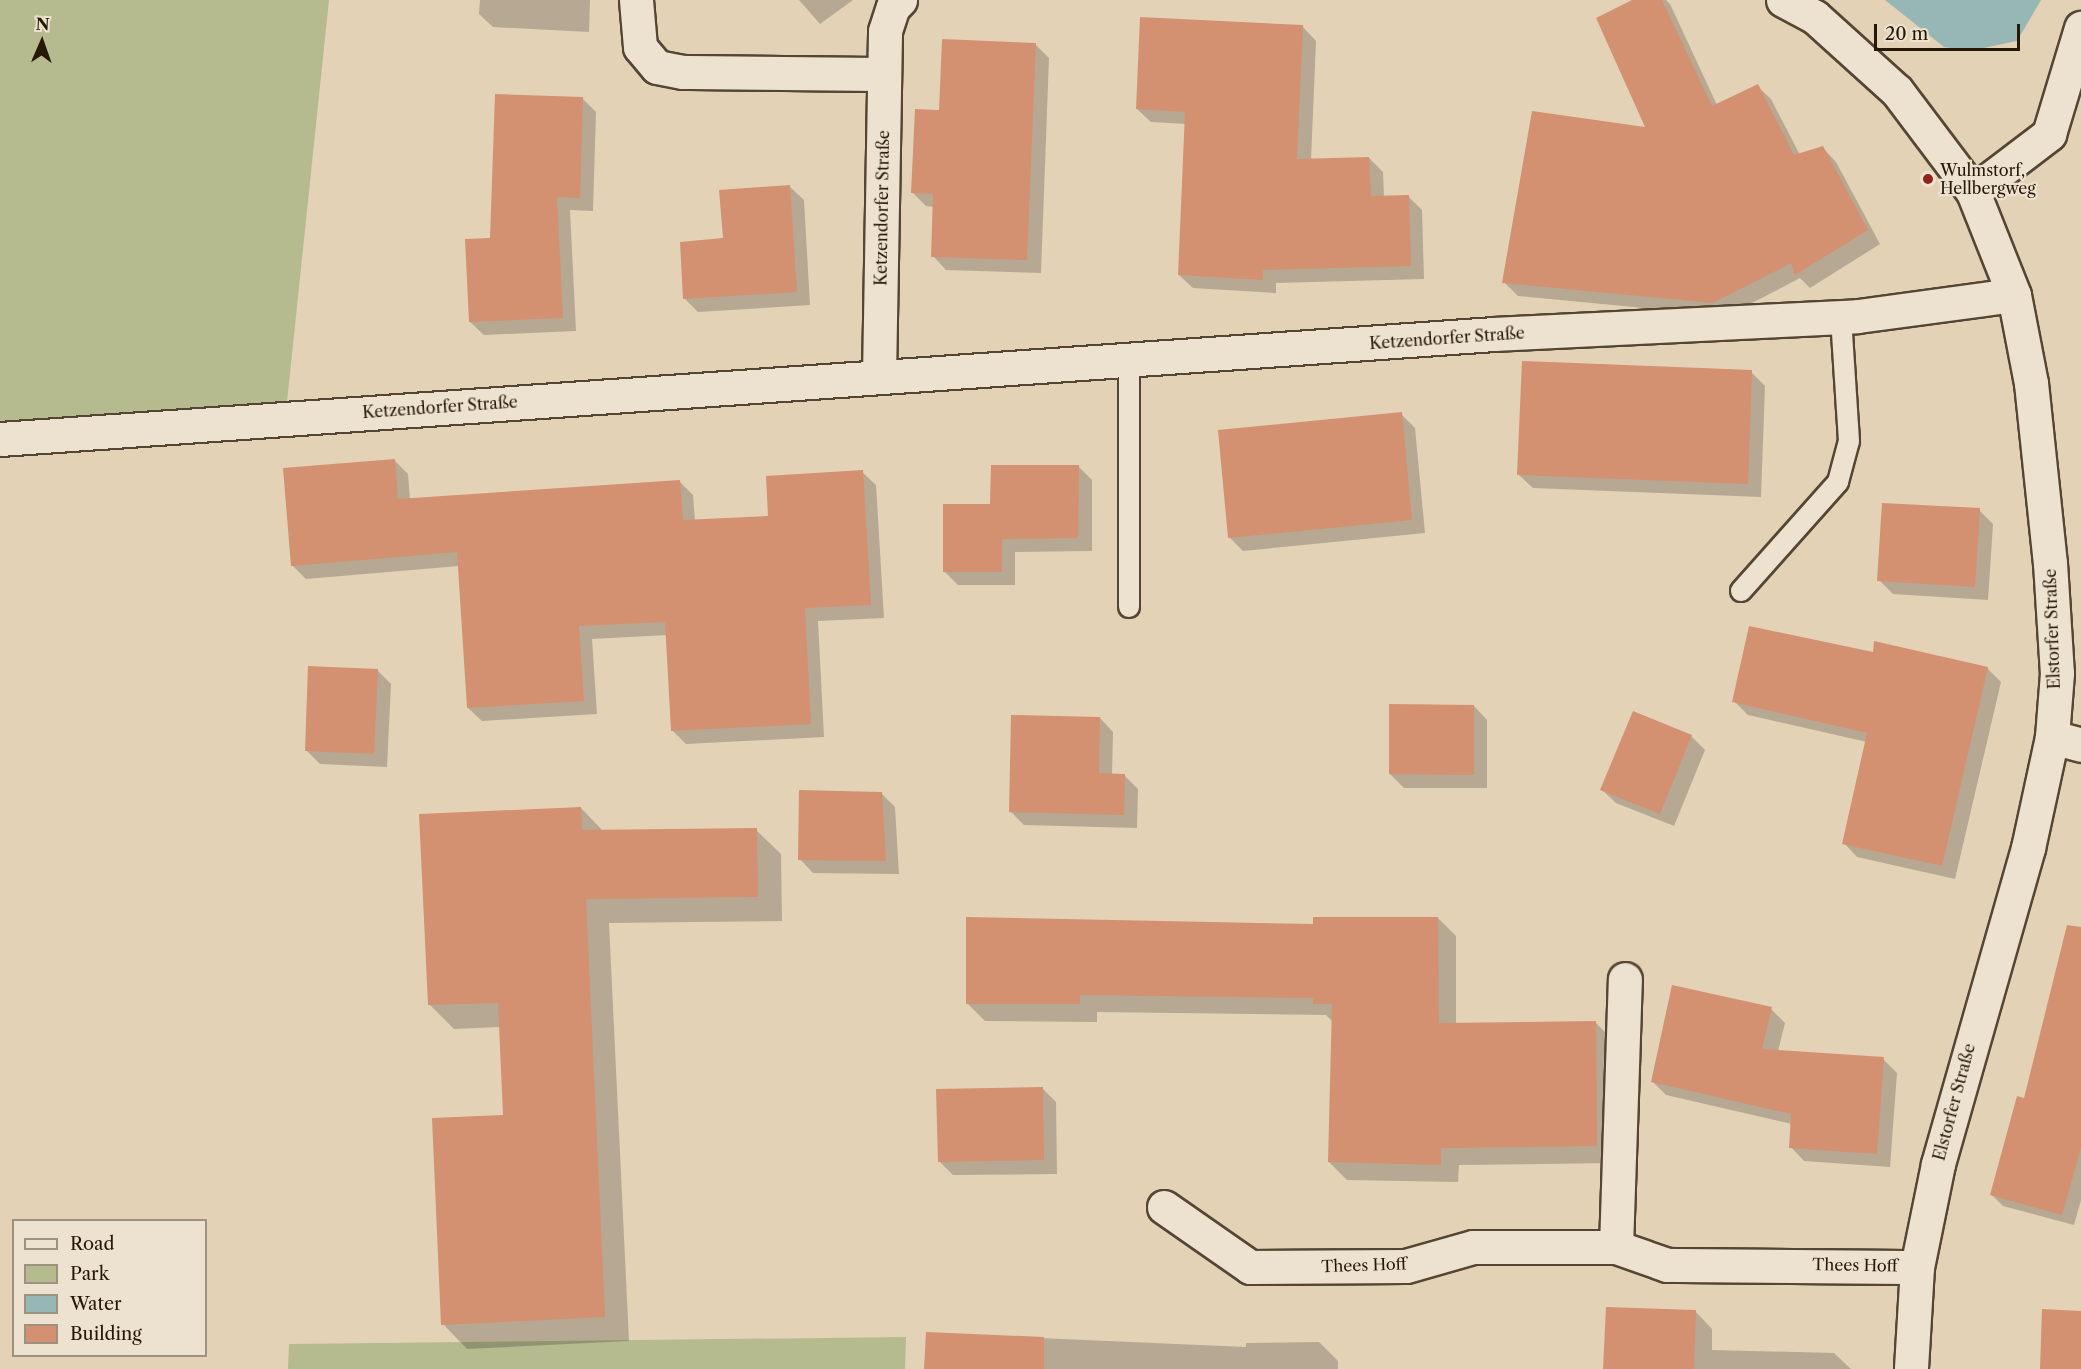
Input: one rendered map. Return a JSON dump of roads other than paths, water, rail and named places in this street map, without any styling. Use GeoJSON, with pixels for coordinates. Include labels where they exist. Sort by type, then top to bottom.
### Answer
{"type":"FeatureCollection","features":[{"type":"Feature","properties":{"kind":"street"},"geometry":{"type":"LineString","coordinates":[[636,0],[640,47],[657,67],[683,72],[884,75]]}},
{"type":"Feature","properties":{"kind":"street","name":"Ketzendorfer Straße"},"geometry":{"type":"LineString","coordinates":[[879,377],[885,31],[893,7],[900,0]]}},
{"type":"Feature","properties":{"kind":"street","name":"Elstorfer Straße"},"geometry":{"type":"LineString","coordinates":[[1782,0],[1815,17],[1897,90],[1973,192],[2014,295],[2031,383],[2050,563],[2057,673],[2066,741],[2028,848],[1944,1142],[1917,1267],[1911,1369]]}},
{"type":"Feature","properties":{"kind":"street"},"geometry":{"type":"LineString","coordinates":[[1973,192],[2049,134],[2081,28]]}},
{"type":"Feature","properties":{"kind":"street","name":"Ketzendorfer Straße"},"geometry":{"type":"LineString","coordinates":[[0,439],[1493,334],[1841,316],[2014,295]]}},
{"type":"Feature","properties":{"kind":"street"},"geometry":{"type":"LineString","coordinates":[[1616,1247],[1625,979]]}},
{"type":"Feature","properties":{"kind":"street","name":"Thees Hoff"},"geometry":{"type":"LineString","coordinates":[[1164,1208],[1250,1267],[1406,1266],[1473,1247],[1616,1247],[1667,1265],[1917,1267]]}},
{"type":"Feature","properties":{"kind":"lane"},"geometry":{"type":"LineString","coordinates":[[1742,591],[1838,482],[1849,441],[1841,316]]}},
{"type":"Feature","properties":{"kind":"lane"},"geometry":{"type":"LineString","coordinates":[[1129,359],[1129,607]]}},
{"type":"Feature","properties":{"kind":"water"},"geometry":{"type":"Polygon","coordinates":[[[1885,0],[2041,0],[2017,41],[1969,51],[1944,47],[1885,0]]]}},
{"type":"Feature","properties":{"kind":"place","name":"Wulmstorf, Hellbergweg"},"geometry":{"type":"Point","coordinates":[1928,179]}}]}
